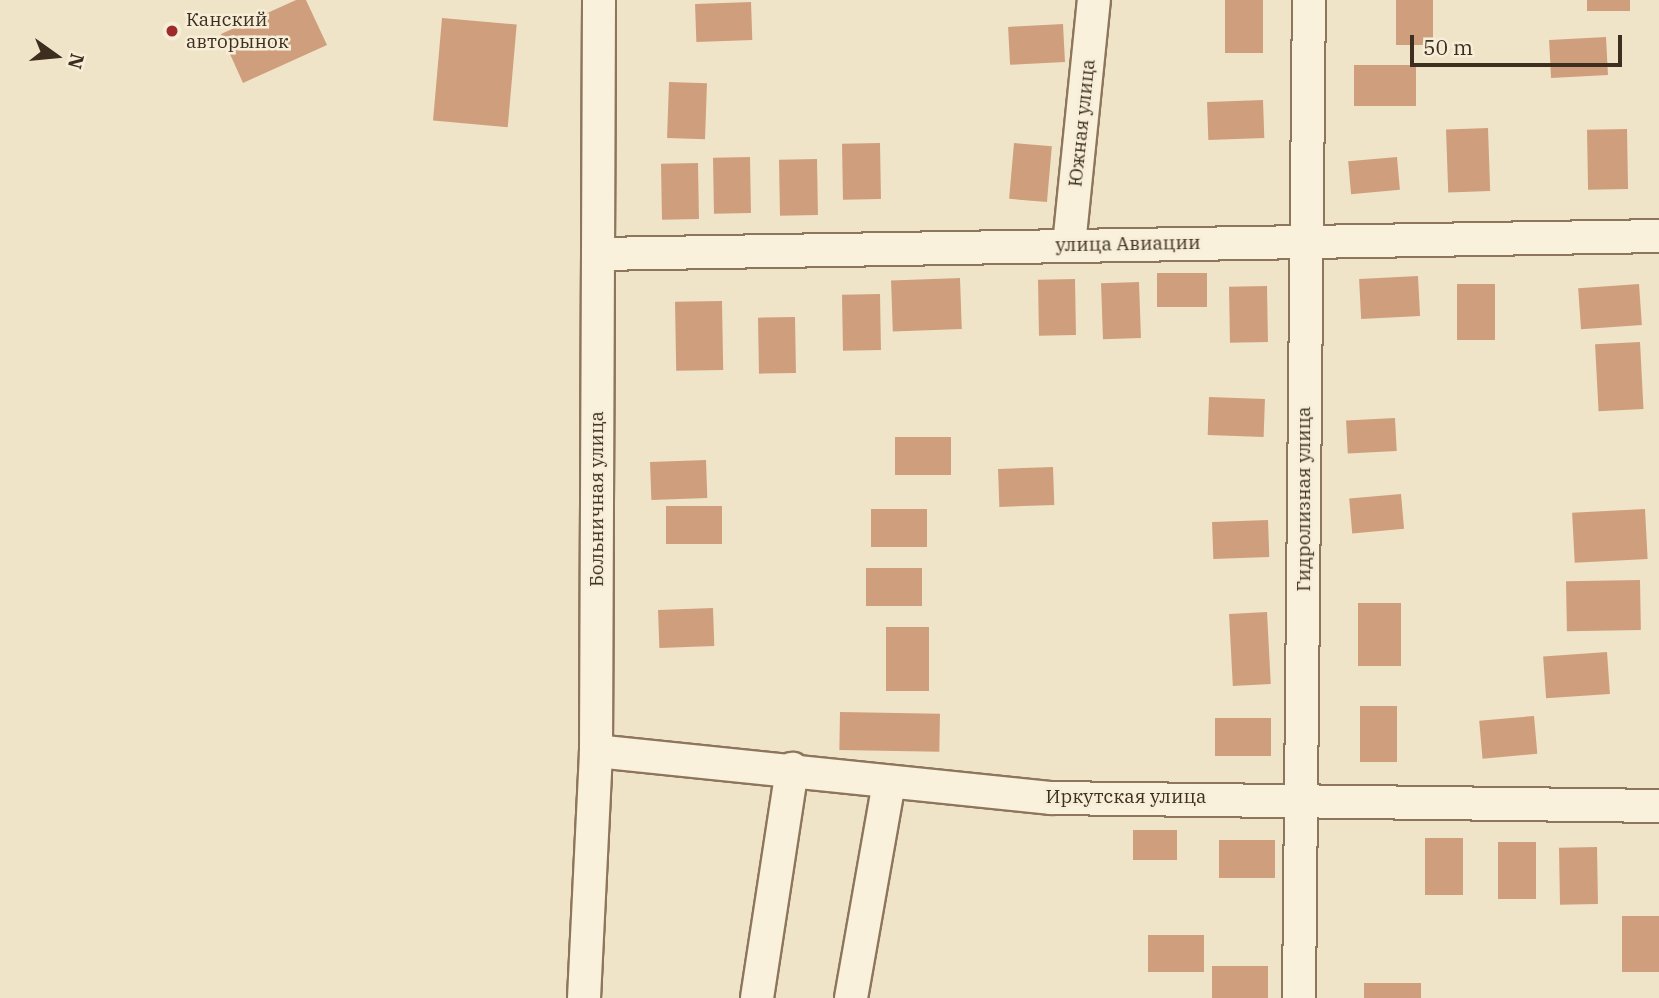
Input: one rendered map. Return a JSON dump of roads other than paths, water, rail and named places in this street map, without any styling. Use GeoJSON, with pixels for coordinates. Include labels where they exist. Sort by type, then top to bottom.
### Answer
{"type":"FeatureCollection","features":[{"type":"Feature","properties":{"kind":"street","name":"Больничная улица"},"geometry":{"type":"LineString","coordinates":[[584,998],[596,751],[599,0]]}},
{"type":"Feature","properties":{"kind":"street","name":"Южная улица"},"geometry":{"type":"LineString","coordinates":[[1069,245],[1094,0]]}},
{"type":"Feature","properties":{"kind":"street","name":"Гидролизная улица"},"geometry":{"type":"LineString","coordinates":[[1299,998],[1309,0]]}},
{"type":"Feature","properties":{"kind":"street","name":"улица Авиации"},"geometry":{"type":"LineString","coordinates":[[598,254],[1659,236]]}},
{"type":"Feature","properties":{"kind":"street","name":"Иркутская улица"},"geometry":{"type":"LineString","coordinates":[[596,751],[792,769],[888,782],[1051,798],[1301,798],[1659,806]]}},
{"type":"Feature","properties":{"kind":"street"},"geometry":{"type":"LineString","coordinates":[[757,998],[792,769]]}},
{"type":"Feature","properties":{"kind":"street"},"geometry":{"type":"LineString","coordinates":[[851,998],[888,782]]}},
{"type":"Feature","properties":{"kind":"place","name":"Канский авторынок"},"geometry":{"type":"Point","coordinates":[172,31]}}]}
